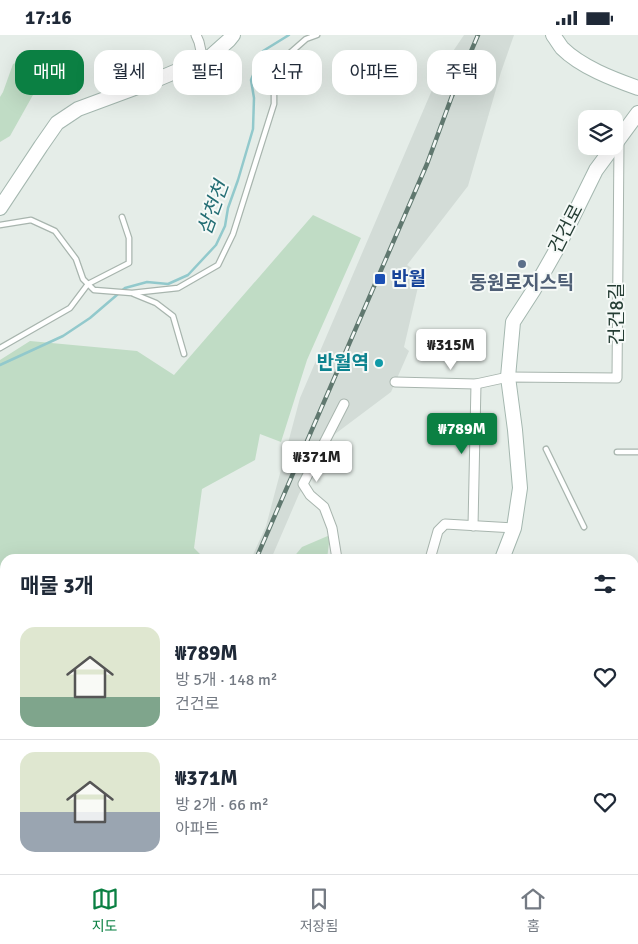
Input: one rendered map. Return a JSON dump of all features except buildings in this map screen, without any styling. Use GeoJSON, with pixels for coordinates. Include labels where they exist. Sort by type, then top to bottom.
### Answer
{"type":"FeatureCollection","features":[{"type":"Feature","properties":{"kind":"street"},"geometry":{"type":"LineString","coordinates":[[196,35],[201,50]]}},
{"type":"Feature","properties":{"kind":"street"},"geometry":{"type":"LineString","coordinates":[[218,50],[233,35]]}},
{"type":"Feature","properties":{"kind":"street"},"geometry":{"type":"LineString","coordinates":[[553,35],[563,48],[584,65],[614,80],[638,88]]}},
{"type":"Feature","properties":{"kind":"street"},"geometry":{"type":"LineString","coordinates":[[0,208],[57,123],[78,109],[173,73]]}},
{"type":"Feature","properties":{"kind":"street","name":"건건로"},"geometry":{"type":"LineString","coordinates":[[623,135],[638,113]]}},
{"type":"Feature","properties":{"kind":"street","name":"건건로"},"geometry":{"type":"LineString","coordinates":[[504,554],[514,528],[520,488],[508,377],[513,323],[558,247],[596,170],[608,155]]}},
{"type":"Feature","properties":{"kind":"street","name":"건건8길"},"geometry":{"type":"LineString","coordinates":[[508,377],[617,378],[619,155]]}},
{"type":"Feature","properties":{"kind":"street"},"geometry":{"type":"LineString","coordinates":[[395,382],[476,384],[508,377]]}},
{"type":"Feature","properties":{"kind":"street"},"geometry":{"type":"LineString","coordinates":[[473,526],[476,384]]}},
{"type":"Feature","properties":{"kind":"street"},"geometry":{"type":"LineString","coordinates":[[336,554],[332,528],[324,507],[310,495],[304,485],[344,404]]}},
{"type":"Feature","properties":{"kind":"street"},"geometry":{"type":"LineString","coordinates":[[431,554],[438,531],[445,524],[514,528]]}},
{"type":"Feature","properties":{"kind":"lane"},"geometry":{"type":"LineString","coordinates":[[0,225],[31,220],[55,231],[76,259],[83,279],[94,290],[132,293],[178,288],[218,265],[233,234],[274,104],[274,67],[306,39],[317,35]]}},
{"type":"Feature","properties":{"kind":"lane"},"geometry":{"type":"LineString","coordinates":[[0,348],[70,308],[88,284],[129,263],[129,238],[122,217]]}},
{"type":"Feature","properties":{"kind":"lane"},"geometry":{"type":"LineString","coordinates":[[132,293],[156,303],[173,316],[184,354]]}},
{"type":"Feature","properties":{"kind":"lane"},"geometry":{"type":"LineString","coordinates":[[546,449],[584,527]]}},
{"type":"Feature","properties":{"kind":"lane"},"geometry":{"type":"LineString","coordinates":[[617,452],[638,452]]}},
{"type":"Feature","properties":{"kind":"shaded area"},"geometry":{"type":"Polygon","coordinates":[[[464,35],[514,35],[496,89],[496,50],[454,50],[464,35]]]}},
{"type":"Feature","properties":{"kind":"shaded area"},"geometry":{"type":"Polygon","coordinates":[[[430,95],[494,95],[468,186],[407,265],[421,274],[404,347],[409,351],[391,392],[335,434],[299,494],[273,554],[253,554],[266,526],[300,398],[430,95]]]}},
{"type":"Feature","properties":{"kind":"green space"},"geometry":{"type":"Polygon","coordinates":[[[15,63],[15,95],[33,95],[10,136],[0,142],[0,97],[15,63]]]}},
{"type":"Feature","properties":{"kind":"green space"},"geometry":{"type":"Polygon","coordinates":[[[313,215],[361,238],[307,360],[281,442],[260,434],[255,460],[202,489],[194,548],[200,554],[0,554],[0,360],[30,341],[137,351],[174,375],[313,215]]]}},
{"type":"Feature","properties":{"kind":"green space"},"geometry":{"type":"Polygon","coordinates":[[[330,535],[328,554],[296,554],[302,547],[330,535]]]}},
{"type":"Feature","properties":{"kind":"waterway","name":"삼천천"},"geometry":{"type":"LineString","coordinates":[[0,365],[63,336],[90,318],[125,288],[147,282],[168,284],[188,275],[216,245],[225,226],[228,208],[253,129],[254,98],[251,80],[263,51],[289,35]]}},
{"type":"Feature","properties":{"kind":"railway"},"geometry":{"type":"LineString","coordinates":[[258,554],[427,164],[452,96],[478,35]]}},
{"type":"Feature","properties":{"kind":"place","name":"동원로지스틱"},"geometry":{"type":"Point","coordinates":[522,264]}},
{"type":"Feature","properties":{"kind":"place","name":"반월"},"geometry":{"type":"Point","coordinates":[380,279]}},
{"type":"Feature","properties":{"kind":"place","name":"반월역"},"geometry":{"type":"Point","coordinates":[379,363]}}]}
